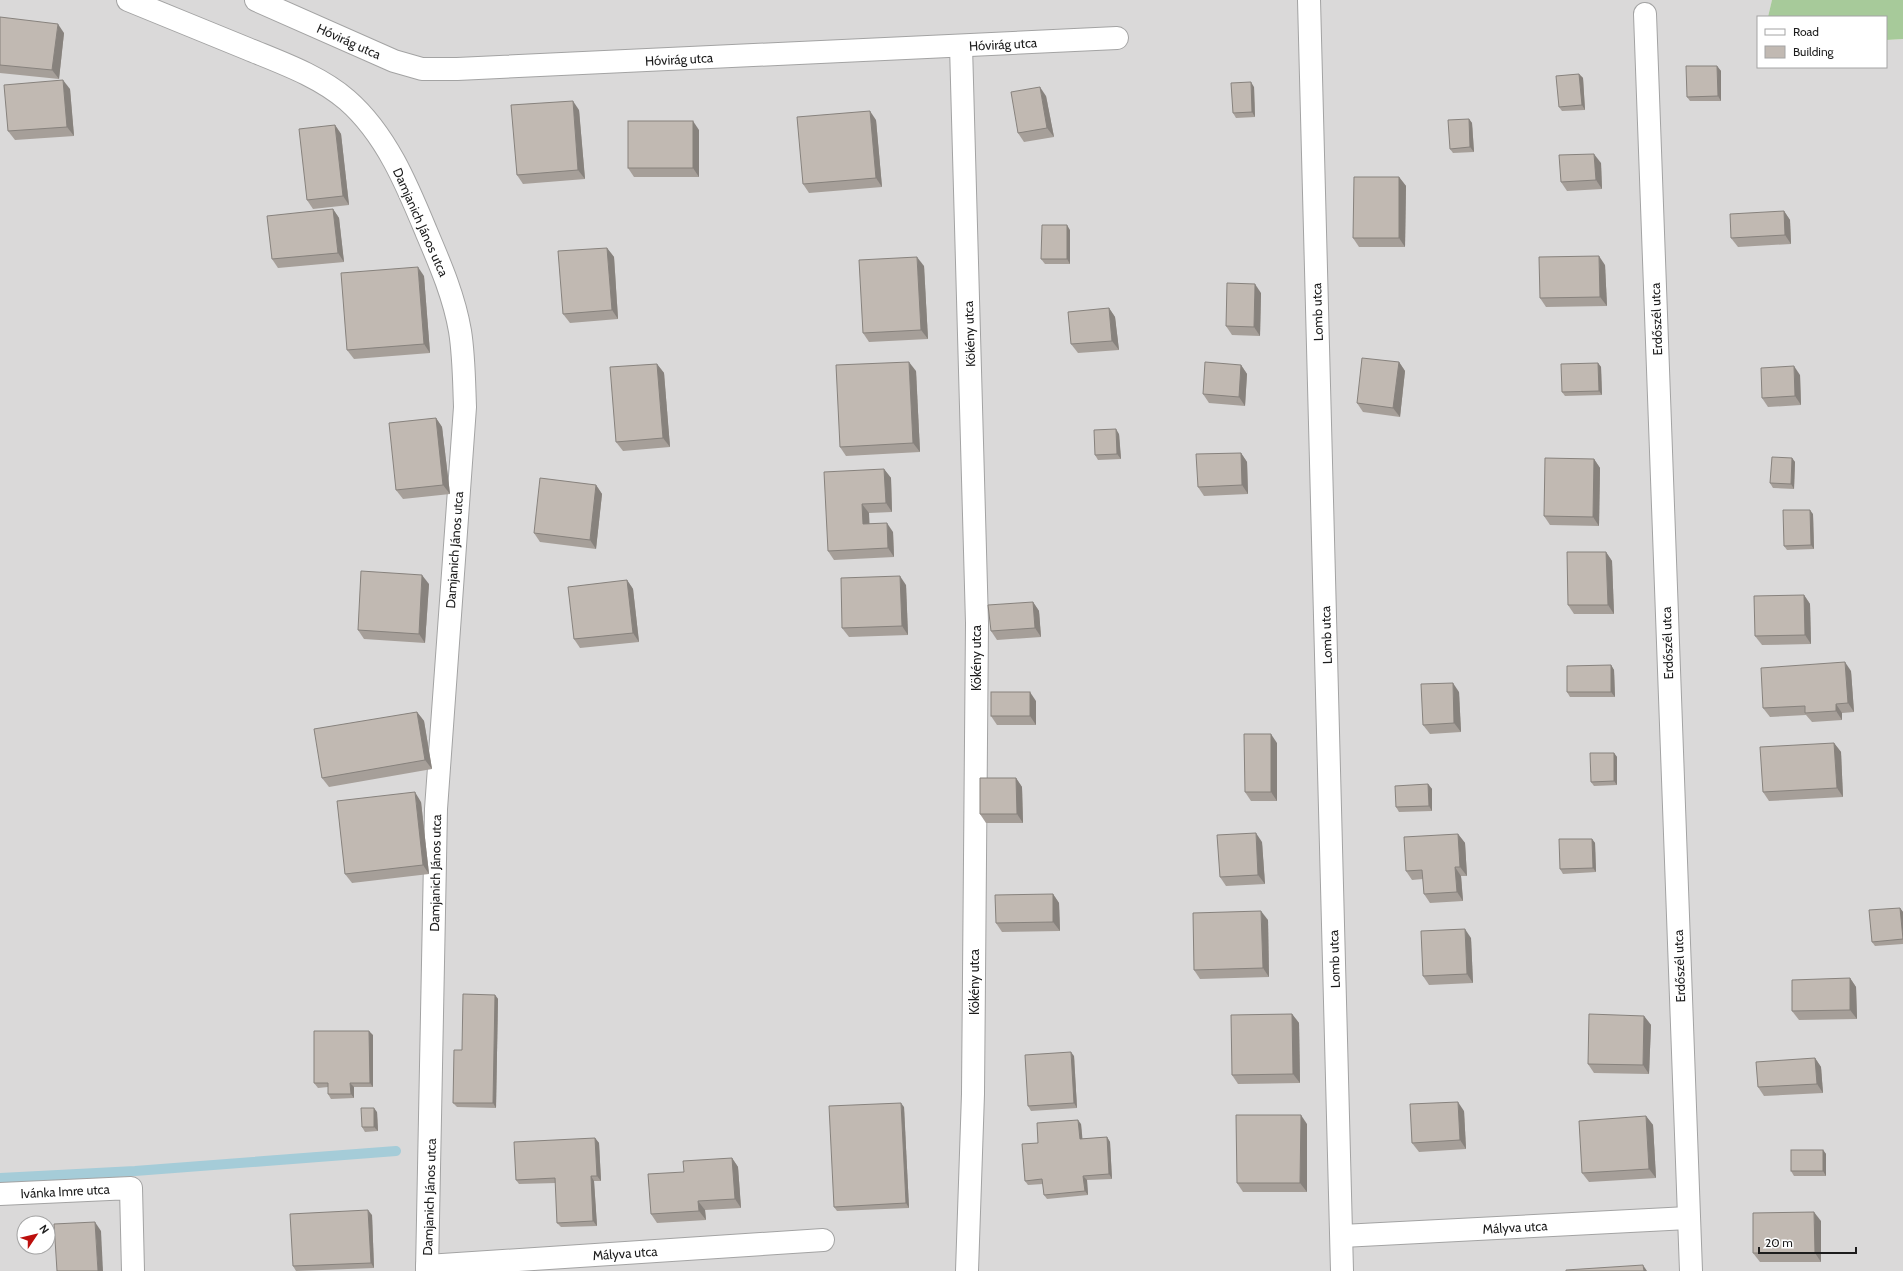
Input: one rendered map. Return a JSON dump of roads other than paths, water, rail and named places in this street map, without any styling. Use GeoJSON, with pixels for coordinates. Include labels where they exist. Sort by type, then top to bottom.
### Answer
{"type":"FeatureCollection","features":[{"type":"Feature","properties":{"kind":"street","name":"Damjanich János utca"},"geometry":{"type":"LineString","coordinates":[[128,0],[160,5],[322,82],[347,100],[362,115],[381,140],[398,168],[448,283],[460,331],[464,372],[465,407],[436,809],[427,1269]]}},
{"type":"Feature","properties":{"kind":"street","name":"Hóvirág utca"},"geometry":{"type":"LineString","coordinates":[[256,0],[394,61],[422,69],[457,69],[1117,38]]}},
{"type":"Feature","properties":{"kind":"street","name":"Lomb utca"},"geometry":{"type":"LineString","coordinates":[[1309,0],[1342,1271]]}},
{"type":"Feature","properties":{"kind":"street","name":"Erdőszél utca"},"geometry":{"type":"LineString","coordinates":[[1645,14],[1691,1271]]}},
{"type":"Feature","properties":{"kind":"street","name":"Kökény utca"},"geometry":{"type":"LineString","coordinates":[[961,46],[977,623],[973,1094],[967,1271]]}},
{"type":"Feature","properties":{"kind":"street","name":"Ivánka Imre utca"},"geometry":{"type":"LineString","coordinates":[[0,1194],[131,1188],[133,1271]]}},
{"type":"Feature","properties":{"kind":"street","name":"Mályva utca"},"geometry":{"type":"LineString","coordinates":[[1342,1236],[1688,1218]]}},
{"type":"Feature","properties":{"kind":"street","name":"Mályva utca"},"geometry":{"type":"LineString","coordinates":[[427,1269],[823,1240]]}},
{"type":"Feature","properties":{"kind":"waterway"},"geometry":{"type":"LineString","coordinates":[[0,1178],[135,1171],[396,1151]]}}]}
